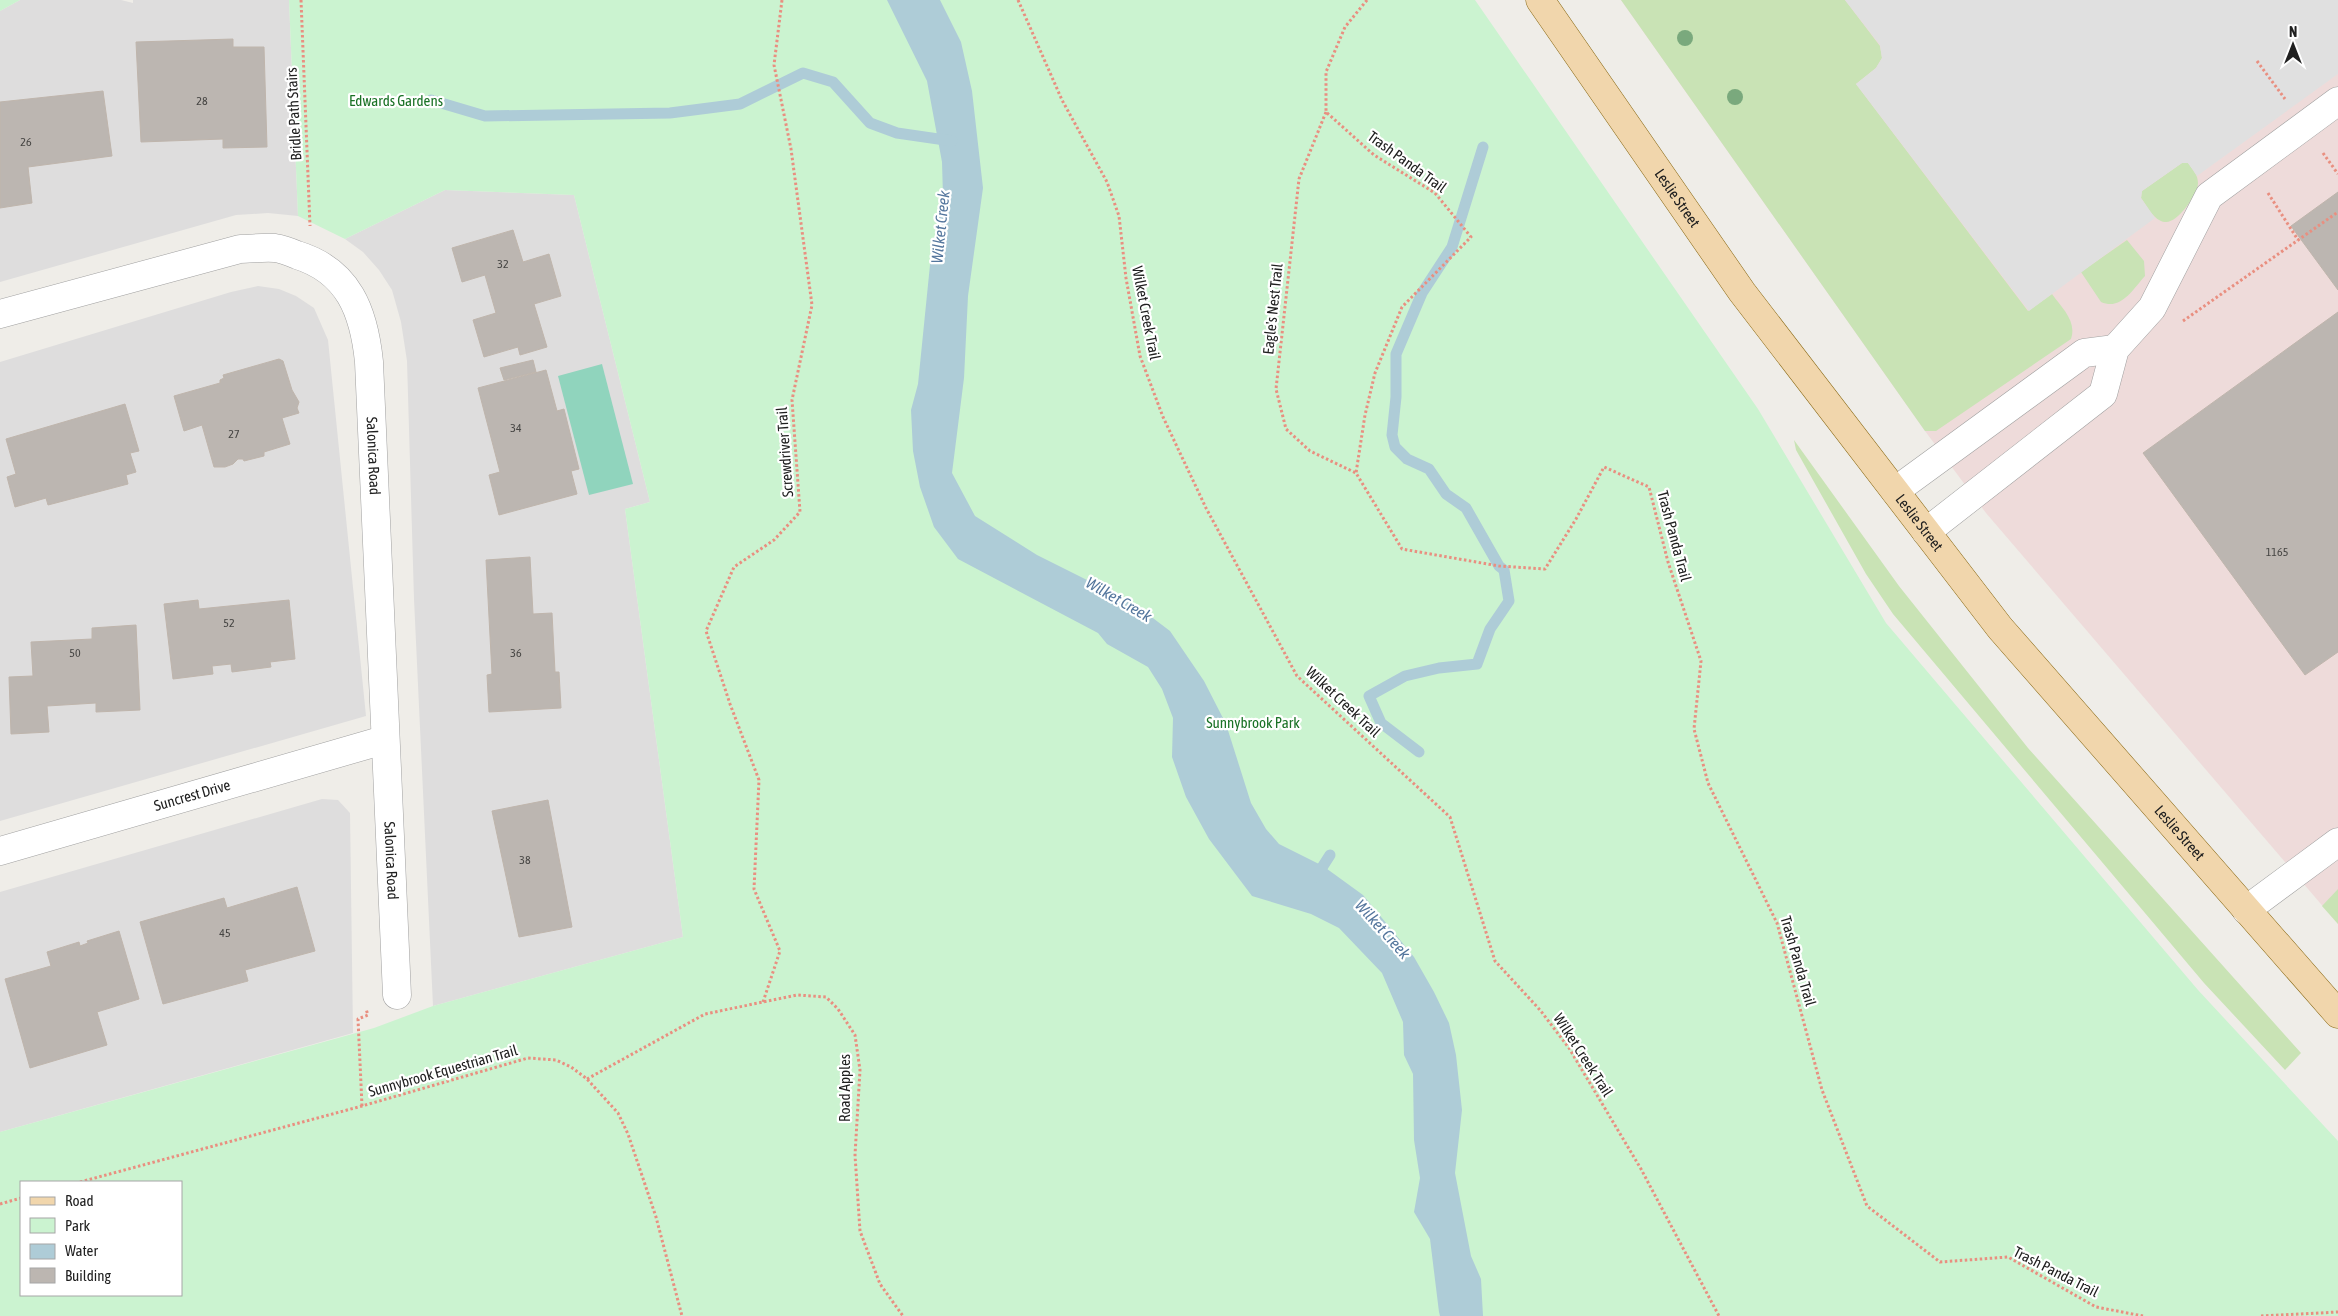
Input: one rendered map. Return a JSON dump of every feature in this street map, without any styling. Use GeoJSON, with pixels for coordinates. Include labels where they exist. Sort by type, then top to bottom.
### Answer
{"type":"FeatureCollection","features":[{"type":"Feature","properties":{"kind":"main road","name":"Leslie Street"},"geometry":{"type":"LineString","coordinates":[[1540,0],[1742,292],[2000,628],[2338,1014]]}},
{"type":"Feature","properties":{"kind":"street"},"geometry":{"type":"LineString","coordinates":[[1926,532],[2103,394],[2115,349],[2152,308],[2209,196],[2338,101]]}},
{"type":"Feature","properties":{"kind":"street","name":"Salonica Road"},"geometry":{"type":"LineString","coordinates":[[0,314],[240,249],[276,248],[310,258],[333,272],[354,300],[366,332],[397,994]]}},
{"type":"Feature","properties":{"kind":"street"},"geometry":{"type":"LineString","coordinates":[[1895,491],[2084,353],[2115,349]]}},
{"type":"Feature","properties":{"kind":"street","name":"Suncrest Drive"},"geometry":{"type":"LineString","coordinates":[[0,851],[384,740]]}},
{"type":"Feature","properties":{"kind":"street"},"geometry":{"type":"LineString","coordinates":[[2246,910],[2338,842]]}},
{"type":"Feature","properties":{"kind":"path","name":"Bridle Path Stairs"},"geometry":{"type":"LineString","coordinates":[[301,0],[310,227]]}},
{"type":"Feature","properties":{"kind":"path","name":"Screwdriver Trail"},"geometry":{"type":"LineString","coordinates":[[762,1002],[780,951],[754,889],[759,780],[730,704],[706,631],[734,567],[774,540],[800,512],[792,400],[812,305],[791,149],[774,65],[782,0]]}},
{"type":"Feature","properties":{"kind":"path","name":"Wilket Creek Trail"},"geometry":{"type":"LineString","coordinates":[[1018,0],[1062,100],[1107,182],[1120,216],[1126,278],[1140,356],[1163,417],[1206,508],[1297,676],[1450,817],[1495,961],[1540,1010],[1568,1048],[1641,1169],[1719,1316]]}},
{"type":"Feature","properties":{"kind":"path"},"geometry":{"type":"LineString","coordinates":[[1326,112],[1326,72],[1345,27],[1367,0]]}},
{"type":"Feature","properties":{"kind":"path","name":"Trash Panda Trail"},"geometry":{"type":"LineString","coordinates":[[1326,112],[1374,155],[1435,193],[1472,236],[1402,307],[1375,373],[1365,415],[1356,473],[1402,549],[1499,566],[1545,569],[1576,519],[1604,467],[1649,487],[1668,562],[1701,661],[1694,729],[1708,784],[1777,923],[1822,1090],[1867,1206],[1940,1262],[2008,1257],[2096,1307],[2143,1316]]}},
{"type":"Feature","properties":{"kind":"path","name":"Eagle's Nest Trail"},"geometry":{"type":"LineString","coordinates":[[1326,112],[1300,179],[1276,389],[1286,429],[1310,451],[1356,473]]}},
{"type":"Feature","properties":{"kind":"path"},"geometry":{"type":"LineString","coordinates":[[2327,159],[2338,174]]}},
{"type":"Feature","properties":{"kind":"path"},"geometry":{"type":"LineString","coordinates":[[2264,186],[2298,240]]}},
{"type":"Feature","properties":{"kind":"path"},"geometry":{"type":"LineString","coordinates":[[2178,325],[2338,212]]}},
{"type":"Feature","properties":{"kind":"path","name":"Road Apples"},"geometry":{"type":"LineString","coordinates":[[587,1078],[705,1014],[797,995],[826,997],[838,1008],[855,1035],[860,1070],[855,1155],[860,1231],[880,1284],[903,1316]]}},
{"type":"Feature","properties":{"kind":"path"},"geometry":{"type":"LineString","coordinates":[[362,1106],[358,1019],[368,1015],[364,1004]]}},
{"type":"Feature","properties":{"kind":"path","name":"Sunnybrook Equestrian Trail"},"geometry":{"type":"LineString","coordinates":[[84,1181],[362,1106],[528,1058],[556,1060],[587,1078],[618,1113],[628,1134],[656,1217],[682,1316]]}},
{"type":"Feature","properties":{"kind":"path"},"geometry":{"type":"LineString","coordinates":[[0,1204],[20,1198]]}},
{"type":"Feature","properties":{"kind":"path"},"geometry":{"type":"LineString","coordinates":[[2261,1316],[2338,1312]]}},
{"type":"Feature","properties":{"kind":"shaded area"},"geometry":{"type":"Polygon","coordinates":[[[20,0],[121,0],[133,3],[133,0],[289,0],[298,216],[268,213],[236,215],[0,282],[0,11],[20,0]]]}},
{"type":"Feature","properties":{"kind":"shaded area"},"geometry":{"type":"Polygon","coordinates":[[[1621,0],[2338,0],[2338,924],[1986,513],[1925,431],[1621,0]]]}},
{"type":"Feature","properties":{"kind":"shaded area"},"geometry":{"type":"Polygon","coordinates":[[[1845,0],[2338,0],[2338,74],[2197,176],[2188,163],[2182,163],[2142,191],[2141,198],[2155,218],[2029,311],[1856,84],[1876,68],[1882,58],[1880,45],[1845,0]]]}},
{"type":"Feature","properties":{"kind":"shaded area"},"geometry":{"type":"Polygon","coordinates":[[[445,190],[574,195],[650,502],[625,509],[683,937],[433,1006],[414,599],[407,361],[401,322],[392,290],[379,270],[363,252],[345,239],[445,190]]]}},
{"type":"Feature","properties":{"kind":"shaded area"},"geometry":{"type":"Polygon","coordinates":[[[258,286],[279,289],[296,296],[314,308],[328,340],[366,716],[0,821],[0,362],[231,292],[258,286]]]}},
{"type":"Feature","properties":{"kind":"shaded area"},"geometry":{"type":"Polygon","coordinates":[[[322,799],[338,800],[350,813],[353,1033],[0,1132],[0,892],[322,799]]]}},
{"type":"Feature","properties":{"kind":"green space"},"geometry":{"type":"Polygon","coordinates":[[[0,0],[20,0],[0,11],[0,0]]]}},
{"type":"Feature","properties":{"kind":"green space","name":"Sunnybrook Park"},"geometry":{"type":"Polygon","coordinates":[[[289,0],[1475,0],[1758,409],[1886,623],[2198,990],[2338,1141],[2338,1316],[0,1316],[0,1132],[374,1028],[433,1006],[683,937],[625,509],[650,502],[574,195],[445,190],[345,239],[298,216],[289,0]]]}},
{"type":"Feature","properties":{"kind":"green space"},"geometry":{"type":"Polygon","coordinates":[[[1621,0],[1845,0],[1880,46],[1882,58],[1876,68],[1856,84],[2028,311],[2052,294],[2070,321],[2072,326],[2071,339],[1936,431],[1925,431],[1621,0]]]}},
{"type":"Feature","properties":{"kind":"green space"},"geometry":{"type":"Polygon","coordinates":[[[2182,163],[2188,163],[2198,180],[2195,194],[2175,218],[2170,221],[2161,221],[2151,213],[2141,198],[2142,191],[2182,163]]]}},
{"type":"Feature","properties":{"kind":"green space"},"geometry":{"type":"Polygon","coordinates":[[[2127,240],[2144,261],[2145,276],[2121,301],[2115,304],[2101,302],[2081,272],[2127,240]]]}},
{"type":"Feature","properties":{"kind":"green space"},"geometry":{"type":"Polygon","coordinates":[[[602,364],[633,484],[589,495],[558,376],[602,364]]]}},
{"type":"Feature","properties":{"kind":"green space"},"geometry":{"type":"Polygon","coordinates":[[[1794,440],[1899,586],[2028,748],[2301,1053],[2285,1070],[2204,983],[1893,614],[1866,574],[1796,450],[1794,440]]]}},
{"type":"Feature","properties":{"kind":"green space"},"geometry":{"type":"Polygon","coordinates":[[[2338,889],[2338,924],[2322,906],[2338,889]]]}},
{"type":"Feature","properties":{"kind":"water","name":"Wilket Creek"},"geometry":{"type":"Polygon","coordinates":[[[887,0],[940,0],[961,42],[972,91],[983,188],[968,296],[964,378],[952,473],[975,516],[1037,555],[1133,603],[1170,631],[1204,681],[1226,724],[1251,803],[1266,829],[1279,844],[1323,866],[1363,895],[1414,957],[1449,1023],[1456,1055],[1462,1110],[1455,1173],[1471,1256],[1481,1279],[1483,1316],[1440,1316],[1430,1239],[1414,1212],[1420,1178],[1414,1140],[1413,1074],[1404,1055],[1403,1022],[1382,973],[1339,928],[1311,914],[1252,896],[1209,839],[1186,797],[1172,757],[1173,718],[1162,689],[1148,667],[1107,644],[1098,633],[958,559],[934,527],[920,487],[913,451],[911,410],[918,384],[930,265],[943,196],[942,162],[927,81],[887,0]]]}},
{"type":"Feature","properties":{"kind":"building"},"geometry":{"type":"Polygon","coordinates":[[[233,39],[233,47],[264,47],[267,147],[223,148],[223,139],[141,142],[136,42],[233,39]]]}},
{"type":"Feature","properties":{"kind":"building"},"geometry":{"type":"Polygon","coordinates":[[[103,91],[112,156],[28,167],[32,203],[0,208],[0,102],[103,91]]]}},
{"type":"Feature","properties":{"kind":"building"},"geometry":{"type":"Polygon","coordinates":[[[2338,192],[2338,290],[2291,226],[2338,192]]]}},
{"type":"Feature","properties":{"kind":"building"},"geometry":{"type":"Polygon","coordinates":[[[513,230],[523,262],[549,254],[561,296],[534,304],[547,347],[520,355],[518,347],[484,357],[473,320],[496,313],[485,275],[462,282],[452,248],[513,230]]]}},
{"type":"Feature","properties":{"kind":"building"},"geometry":{"type":"Polygon","coordinates":[[[2338,312],[2338,652],[2305,675],[2143,453],[2338,312]]]}},
{"type":"Feature","properties":{"kind":"building"},"geometry":{"type":"Polygon","coordinates":[[[279,359],[283,361],[292,390],[299,402],[297,408],[299,413],[282,418],[290,444],[264,452],[264,456],[244,461],[243,459],[238,459],[233,464],[225,467],[214,467],[202,425],[184,431],[174,396],[220,383],[220,380],[224,378],[223,375],[279,359]]]}},
{"type":"Feature","properties":{"kind":"building"},"geometry":{"type":"Polygon","coordinates":[[[533,360],[536,372],[504,380],[500,368],[533,360]]]}},
{"type":"Feature","properties":{"kind":"building"},"geometry":{"type":"Polygon","coordinates":[[[546,370],[557,411],[564,409],[579,469],[571,471],[577,494],[499,515],[489,475],[500,472],[478,388],[546,370]]]}},
{"type":"Feature","properties":{"kind":"building"},"geometry":{"type":"Polygon","coordinates":[[[125,404],[139,451],[130,453],[136,472],[126,475],[128,484],[48,505],[46,498],[15,507],[7,477],[16,474],[6,439],[125,404]]]}},
{"type":"Feature","properties":{"kind":"building"},"geometry":{"type":"Polygon","coordinates":[[[530,557],[533,614],[552,613],[555,672],[559,672],[561,708],[489,712],[487,675],[492,674],[486,560],[530,557]]]}},
{"type":"Feature","properties":{"kind":"building"},"geometry":{"type":"Polygon","coordinates":[[[198,600],[199,609],[289,600],[295,659],[270,662],[271,667],[232,672],[231,664],[212,666],[213,674],[173,679],[164,604],[198,600]]]}},
{"type":"Feature","properties":{"kind":"building"},"geometry":{"type":"Polygon","coordinates":[[[136,625],[140,710],[96,712],[96,703],[47,706],[49,732],[11,734],[9,677],[33,676],[31,642],[92,639],[92,628],[136,625]]]}},
{"type":"Feature","properties":{"kind":"building"},"geometry":{"type":"Polygon","coordinates":[[[548,800],[572,927],[519,937],[492,811],[548,800]]]}},
{"type":"Feature","properties":{"kind":"building"},"geometry":{"type":"Polygon","coordinates":[[[297,887],[315,951],[245,970],[248,981],[163,1004],[140,922],[224,898],[227,908],[297,887]]]}},
{"type":"Feature","properties":{"kind":"building"},"geometry":{"type":"Polygon","coordinates":[[[119,931],[139,999],[97,1012],[107,1045],[30,1068],[5,979],[51,966],[47,952],[79,942],[80,946],[88,943],[87,941],[119,931]]]}},
{"type":"Feature","properties":{"kind":"waterway"},"geometry":{"type":"LineString","coordinates":[[431,100],[485,116],[670,113],[740,104],[803,73],[833,82],[870,123],[897,133],[952,141]]}},
{"type":"Feature","properties":{"kind":"waterway"},"geometry":{"type":"LineString","coordinates":[[1419,752],[1381,723],[1369,696],[1405,676],[1439,668],[1477,664],[1490,629],[1509,601],[1504,570],[1499,566],[1466,508],[1446,494],[1429,469],[1407,459],[1395,447],[1392,435],[1396,397],[1396,354],[1422,293],[1452,247],[1483,147]]}},
{"type":"Feature","properties":{"kind":"waterway"},"geometry":{"type":"LineString","coordinates":[[1316,877],[1330,855]]}},
{"type":"Feature","properties":{"kind":"park label","name":"Edwards Gardens"},"geometry":{"type":"Point","coordinates":[396,101]}}]}
